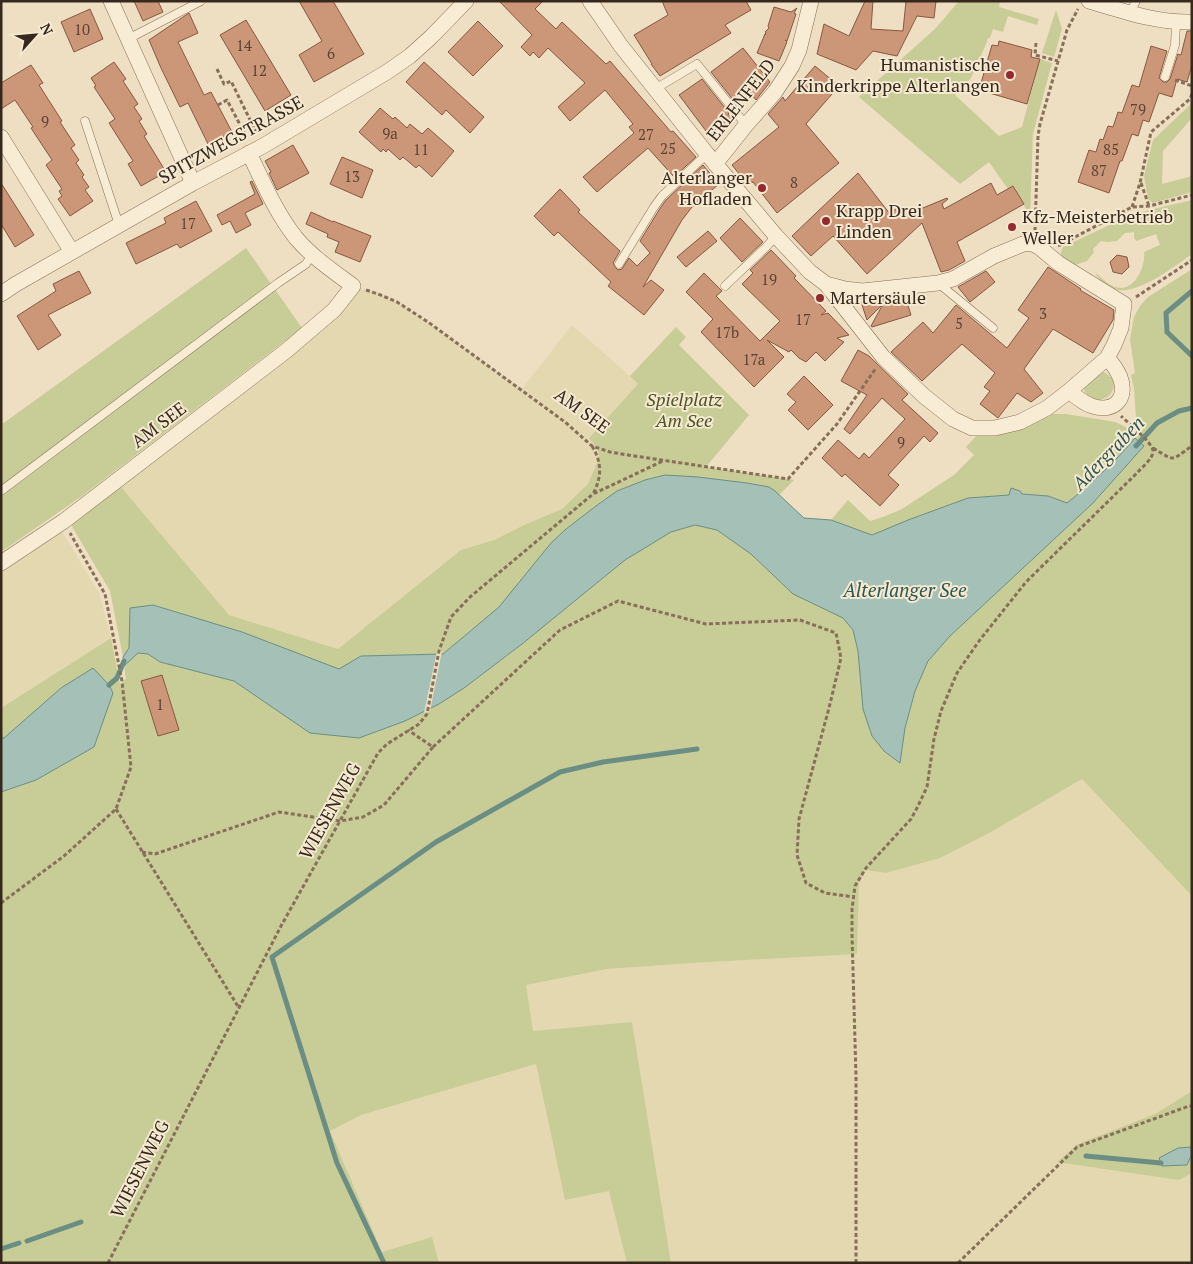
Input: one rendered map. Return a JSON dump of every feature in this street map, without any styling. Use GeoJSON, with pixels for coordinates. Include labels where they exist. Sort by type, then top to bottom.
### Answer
{"type":"FeatureCollection","features":[{"type":"Feature","properties":{"kind":"street"},"geometry":{"type":"LineString","coordinates":[[111,1],[193,183]]}},
{"type":"Feature","properties":{"kind":"street","name":"SPITZWEGSTRASSE"},"geometry":{"type":"LineString","coordinates":[[1,294],[193,183],[263,146],[387,72],[410,56],[466,1]]}},
{"type":"Feature","properties":{"kind":"street"},"geometry":{"type":"LineString","coordinates":[[590,1],[621,46],[655,89],[776,236],[810,272],[826,284],[883,357],[924,396],[952,419],[972,428],[995,428],[1020,422],[1047,408],[1070,391],[1107,358],[1121,328],[1124,304],[1058,263],[1046,252],[1031,243],[1023,244],[994,256],[953,279],[938,283],[862,291],[826,284]]}},
{"type":"Feature","properties":{"kind":"street","name":"ERLENFELD"},"geometry":{"type":"LineString","coordinates":[[711,159],[746,125],[775,92],[792,66],[799,50],[811,1]]}},
{"type":"Feature","properties":{"kind":"street"},"geometry":{"type":"LineString","coordinates":[[1089,1],[1133,7],[1164,21],[1192,22]]}},
{"type":"Feature","properties":{"kind":"street"},"geometry":{"type":"LineString","coordinates":[[1,137],[72,252]]}},
{"type":"Feature","properties":{"kind":"street"},"geometry":{"type":"LineString","coordinates":[[249,153],[279,213],[297,239],[312,254],[353,286]]}},
{"type":"Feature","properties":{"kind":"street","name":"AM SEE"},"geometry":{"type":"LineString","coordinates":[[1,563],[64,522],[286,351],[334,310],[353,286]]}},
{"type":"Feature","properties":{"kind":"street"},"geometry":{"type":"LineString","coordinates":[[1070,391],[1090,406],[1100,408],[1112,407],[1117,404],[1121,397],[1120,377],[1113,364],[1107,358]]}},
{"type":"Feature","properties":{"kind":"lane"},"geometry":{"type":"LineString","coordinates":[[128,39],[201,1]]}},
{"type":"Feature","properties":{"kind":"lane"},"geometry":{"type":"LineString","coordinates":[[1165,77],[1175,45],[1176,22]]}},
{"type":"Feature","properties":{"kind":"lane"},"geometry":{"type":"LineString","coordinates":[[655,89],[697,64],[746,125]]}},
{"type":"Feature","properties":{"kind":"lane"},"geometry":{"type":"LineString","coordinates":[[85,121],[119,225]]}},
{"type":"Feature","properties":{"kind":"lane"},"geometry":{"type":"LineString","coordinates":[[618,264],[662,196],[711,159]]}},
{"type":"Feature","properties":{"kind":"lane"},"geometry":{"type":"LineString","coordinates":[[725,286],[776,236]]}},
{"type":"Feature","properties":{"kind":"lane"},"geometry":{"type":"LineString","coordinates":[[1,491],[306,264],[312,254]]}},
{"type":"Feature","properties":{"kind":"lane"},"geometry":{"type":"LineString","coordinates":[[938,283],[993,328]]}},
{"type":"Feature","properties":{"kind":"path"},"geometry":{"type":"LineString","coordinates":[[1031,243],[1035,230],[1038,136],[1067,30],[1082,1]]}},
{"type":"Feature","properties":{"kind":"path"},"geometry":{"type":"LineString","coordinates":[[1036,43],[1035,55],[1058,61]]}},
{"type":"Feature","properties":{"kind":"path"},"geometry":{"type":"LineString","coordinates":[[217,69],[224,84],[231,81],[263,146]]}},
{"type":"Feature","properties":{"kind":"path"},"geometry":{"type":"LineString","coordinates":[[1165,77],[1192,86]]}},
{"type":"Feature","properties":{"kind":"path"},"geometry":{"type":"LineString","coordinates":[[1132,207],[1140,183],[1151,132],[1190,99],[1192,94]]}},
{"type":"Feature","properties":{"kind":"path"},"geometry":{"type":"LineString","coordinates":[[218,105],[227,100],[247,137],[249,153]]}},
{"type":"Feature","properties":{"kind":"path"},"geometry":{"type":"LineString","coordinates":[[1140,183],[1149,206]]}},
{"type":"Feature","properties":{"kind":"path"},"geometry":{"type":"LineString","coordinates":[[1046,252],[1132,207],[1149,206],[1192,195]]}},
{"type":"Feature","properties":{"kind":"path"},"geometry":{"type":"LineString","coordinates":[[1124,304],[1192,260]]}},
{"type":"Feature","properties":{"kind":"path","name":"AM SEE"},"geometry":{"type":"LineString","coordinates":[[353,286],[397,302],[428,322],[564,422],[592,446],[610,452],[788,479],[837,424],[883,357]]}},
{"type":"Feature","properties":{"kind":"path"},"geometry":{"type":"LineString","coordinates":[[1112,407],[1152,447],[1169,458],[1176,458],[1192,446]]}},
{"type":"Feature","properties":{"kind":"path"},"geometry":{"type":"LineString","coordinates":[[592,446],[596,451],[600,464],[598,482],[593,494]]}},
{"type":"Feature","properties":{"kind":"path"},"geometry":{"type":"LineString","coordinates":[[856,1263],[856,1077],[852,963],[852,909],[855,886],[866,868],[911,819],[917,808],[926,787],[941,711],[958,672],[979,640],[1026,582],[1148,462],[1152,454],[1152,447]]}},
{"type":"Feature","properties":{"kind":"path","name":"WIESENWEG"},"geometry":{"type":"LineString","coordinates":[[108,1263],[281,926],[378,753],[387,744],[419,724],[427,714],[440,651],[451,617],[470,597],[593,494],[663,460]]}},
{"type":"Feature","properties":{"kind":"path"},"geometry":{"type":"LineString","coordinates":[[1,903],[64,856],[116,810],[131,767],[122,680],[105,594],[64,522]]}},
{"type":"Feature","properties":{"kind":"path"},"geometry":{"type":"LineString","coordinates":[[142,852],[155,854],[279,812],[340,821],[363,817],[384,805],[433,747],[560,630],[618,601],[706,624],[800,620],[836,633],[841,658],[799,819],[797,855],[806,883],[825,893],[854,897]]}},
{"type":"Feature","properties":{"kind":"path"},"geometry":{"type":"LineString","coordinates":[[408,730],[433,747]]}},
{"type":"Feature","properties":{"kind":"path"},"geometry":{"type":"LineString","coordinates":[[116,810],[238,1008]]}},
{"type":"Feature","properties":{"kind":"path"},"geometry":{"type":"LineString","coordinates":[[958,1263],[1077,1147],[1192,1106]]}},
{"type":"Feature","properties":{"kind":"shaded area"},"geometry":{"type":"Polygon","coordinates":[[[356,289],[374,291],[398,302],[522,389],[572,325],[639,384],[589,437],[598,450],[599,458],[588,484],[562,509],[494,540],[461,550],[338,649],[229,615],[121,487],[356,289]]]}},
{"type":"Feature","properties":{"kind":"shaded area"},"geometry":{"type":"Polygon","coordinates":[[[61,530],[99,593],[111,638],[1,708],[1,568],[61,530]]]}},
{"type":"Feature","properties":{"kind":"shaded area"},"geometry":{"type":"Polygon","coordinates":[[[1082,779],[1192,896],[1192,1091],[1155,1114],[1078,1144],[1179,1180],[1192,1173],[1192,1263],[671,1263],[632,1022],[533,1031],[525,985],[607,969],[856,954],[859,882],[866,870],[886,873],[940,858],[991,832],[1082,779]]]}},
{"type":"Feature","properties":{"kind":"shaded area"},"geometry":{"type":"Polygon","coordinates":[[[536,1064],[565,1200],[609,1191],[627,1263],[439,1263],[432,1237],[382,1252],[330,1131],[361,1115],[536,1064]]]}},
{"type":"Feature","properties":{"kind":"green space"},"geometry":{"type":"Polygon","coordinates":[[[959,1],[1000,1],[999,7],[1039,19],[1037,25],[1008,16],[1003,32],[993,29],[971,78],[955,95],[999,136],[1022,127],[1040,59],[1052,63],[1033,134],[1030,217],[1014,186],[1008,189],[989,162],[960,184],[859,97],[936,28],[959,1]]]}},
{"type":"Feature","properties":{"kind":"green space"},"geometry":{"type":"Polygon","coordinates":[[[1056,10],[1062,29],[1054,57],[1042,53],[1056,10]]]}},
{"type":"Feature","properties":{"kind":"green space"},"geometry":{"type":"Polygon","coordinates":[[[1192,103],[1192,118],[1163,151],[1162,184],[1192,176],[1192,192],[1153,203],[1148,199],[1144,176],[1153,140],[1192,103]]]}},
{"type":"Feature","properties":{"kind":"green space"},"geometry":{"type":"Polygon","coordinates":[[[1192,200],[1192,254],[1146,283],[1127,290],[1118,290],[1105,284],[1095,274],[1117,288],[1126,287],[1131,284],[1142,269],[1144,252],[1160,245],[1156,234],[1136,241],[1134,232],[1125,233],[1117,241],[1101,241],[1093,249],[1094,252],[1087,261],[1075,265],[1061,256],[1063,247],[1133,214],[1192,200]]]}},
{"type":"Feature","properties":{"kind":"green space"},"geometry":{"type":"Polygon","coordinates":[[[246,248],[302,328],[82,496],[1,552],[1,425],[246,248]]]}},
{"type":"Feature","properties":{"kind":"green space"},"geometry":{"type":"Polygon","coordinates":[[[1192,269],[1192,896],[1082,779],[991,832],[940,858],[886,873],[866,870],[859,882],[857,954],[607,969],[526,985],[533,1031],[632,1022],[671,1263],[627,1263],[609,1191],[565,1200],[536,1064],[361,1115],[330,1131],[382,1252],[432,1237],[439,1263],[1,1263],[1,792],[36,780],[62,688],[4,738],[1,738],[1,708],[111,638],[120,684],[126,679],[124,666],[138,653],[148,654],[160,662],[234,681],[310,733],[359,738],[405,721],[439,704],[464,688],[522,644],[625,560],[671,532],[695,525],[717,530],[751,554],[793,594],[843,618],[853,630],[858,651],[863,709],[900,762],[905,729],[915,691],[928,661],[950,636],[1093,503],[1144,446],[1135,438],[1143,430],[1136,418],[1131,375],[1135,373],[1130,339],[1134,317],[1148,297],[1192,269]]]}},
{"type":"Feature","properties":{"kind":"green space","name":"Spielplatz Am See"},"geometry":{"type":"Polygon","coordinates":[[[676,327],[686,337],[679,345],[749,415],[706,467],[794,480],[779,495],[769,487],[747,483],[665,475],[645,480],[617,491],[566,529],[551,543],[499,607],[443,654],[361,656],[339,669],[242,632],[153,605],[131,608],[129,648],[123,657],[110,591],[70,523],[121,487],[229,615],[338,649],[461,550],[494,540],[562,509],[588,484],[599,458],[598,450],[589,438],[638,384],[630,376],[676,327]]]}},
{"type":"Feature","properties":{"kind":"green space"},"geometry":{"type":"Polygon","coordinates":[[[1104,372],[1111,377],[1114,383],[1111,394],[1100,400],[1088,396],[1084,388],[1085,384],[1091,378],[1104,372]]]}},
{"type":"Feature","properties":{"kind":"green space"},"geometry":{"type":"Polygon","coordinates":[[[1049,414],[1066,414],[1115,422],[1126,427],[1135,438],[1102,472],[1067,503],[1048,496],[1022,494],[1011,488],[1009,495],[968,498],[872,535],[831,520],[848,500],[870,521],[902,509],[954,475],[974,455],[966,447],[977,435],[1049,414]]]}},
{"type":"Feature","properties":{"kind":"green space"},"geometry":{"type":"Polygon","coordinates":[[[1192,1091],[1192,1173],[1179,1180],[1057,1162],[1078,1144],[1155,1114],[1192,1091]]]}},
{"type":"Feature","properties":{"kind":"water","name":"Alterlanger See"},"geometry":{"type":"Polygon","coordinates":[[[1135,438],[1144,446],[1093,503],[950,636],[928,661],[915,691],[905,728],[900,763],[884,751],[872,736],[863,709],[858,651],[853,630],[843,618],[793,594],[751,554],[717,530],[695,525],[671,532],[625,560],[522,644],[464,688],[439,704],[405,721],[359,738],[310,733],[234,681],[160,662],[148,654],[138,653],[124,666],[123,657],[129,648],[130,608],[153,605],[242,632],[339,669],[361,656],[443,654],[499,607],[551,543],[566,529],[617,491],[645,480],[665,475],[698,477],[769,487],[804,518],[831,520],[872,535],[968,498],[1009,495],[1011,488],[1020,491],[1022,494],[1048,496],[1067,503],[1103,472],[1135,438]]]}},
{"type":"Feature","properties":{"kind":"water"},"geometry":{"type":"Polygon","coordinates":[[[93,668],[109,685],[113,693],[94,747],[36,780],[1,792],[1,738],[4,738],[61,688],[93,668]]]}},
{"type":"Feature","properties":{"kind":"water"},"geometry":{"type":"Polygon","coordinates":[[[1192,1147],[1192,1154],[1187,1165],[1162,1166],[1159,1158],[1178,1148],[1192,1147]]]}},
{"type":"Feature","properties":{"kind":"pier"},"geometry":{"type":"Polygon","coordinates":[[[437,651],[442,651],[430,711],[424,713],[437,651]]]}},
{"type":"Feature","properties":{"kind":"building"},"geometry":{"type":"Polygon","coordinates":[[[134,1],[158,1],[163,12],[143,21],[134,1]]]}},
{"type":"Feature","properties":{"kind":"building"},"geometry":{"type":"Polygon","coordinates":[[[299,1],[333,1],[364,54],[314,82],[299,55],[322,41],[299,1]]]}},
{"type":"Feature","properties":{"kind":"building"},"geometry":{"type":"Polygon","coordinates":[[[499,1],[543,1],[535,9],[556,29],[562,22],[606,64],[610,61],[671,132],[673,131],[696,157],[674,177],[648,148],[597,192],[583,177],[634,133],[629,127],[633,124],[605,90],[570,121],[558,107],[585,83],[548,48],[539,58],[533,52],[530,56],[521,47],[532,35],[499,1]]]}},
{"type":"Feature","properties":{"kind":"building"},"geometry":{"type":"Polygon","coordinates":[[[662,1],[746,1],[751,10],[725,25],[731,33],[660,76],[634,35],[668,15],[662,1]]]}},
{"type":"Feature","properties":{"kind":"building"},"geometry":{"type":"Polygon","coordinates":[[[865,1],[873,1],[871,29],[903,31],[906,1],[936,1],[934,18],[917,16],[897,56],[873,51],[856,70],[817,54],[824,24],[849,36],[865,1]]]}},
{"type":"Feature","properties":{"kind":"building"},"geometry":{"type":"Polygon","coordinates":[[[774,7],[791,12],[797,8],[779,61],[757,53],[765,32],[769,28],[774,7]]]}},
{"type":"Feature","properties":{"kind":"building"},"geometry":{"type":"Polygon","coordinates":[[[90,9],[103,39],[74,52],[61,22],[90,9]]]}},
{"type":"Feature","properties":{"kind":"building"},"geometry":{"type":"Polygon","coordinates":[[[189,13],[198,33],[178,42],[204,95],[211,92],[232,132],[208,144],[188,103],[180,107],[149,40],[189,13]]]}},
{"type":"Feature","properties":{"kind":"building"},"geometry":{"type":"Polygon","coordinates":[[[246,20],[291,95],[265,111],[220,35],[246,20]]]}},
{"type":"Feature","properties":{"kind":"building"},"geometry":{"type":"Polygon","coordinates":[[[478,21],[503,46],[473,76],[448,52],[478,21]]]}},
{"type":"Feature","properties":{"kind":"building"},"geometry":{"type":"Polygon","coordinates":[[[1187,31],[1192,31],[1192,65],[1187,82],[1177,79],[1172,97],[1159,93],[1149,122],[1143,120],[1138,136],[1132,134],[1109,193],[1078,182],[1089,150],[1096,152],[1100,139],[1103,140],[1108,126],[1113,127],[1118,112],[1122,113],[1132,85],[1139,87],[1151,46],[1167,51],[1159,78],[1163,82],[1167,82],[1170,79],[1178,54],[1181,55],[1187,31]]]}},
{"type":"Feature","properties":{"kind":"building","name":"Humanistische Kinderkrippe Alterlangen"},"geometry":{"type":"Polygon","coordinates":[[[999,41],[1032,50],[1031,57],[1040,59],[1027,104],[979,90],[992,45],[998,46],[999,41]]]}},
{"type":"Feature","properties":{"kind":"building"},"geometry":{"type":"Polygon","coordinates":[[[743,48],[770,82],[756,100],[752,95],[738,106],[711,72],[743,48]]]}},
{"type":"Feature","properties":{"kind":"building"},"geometry":{"type":"Polygon","coordinates":[[[114,62],[126,79],[123,81],[138,104],[134,107],[142,119],[139,121],[147,134],[144,136],[166,172],[141,186],[128,164],[133,161],[109,123],[115,119],[94,87],[96,86],[91,78],[114,62]]]}},
{"type":"Feature","properties":{"kind":"building"},"geometry":{"type":"Polygon","coordinates":[[[424,62],[484,117],[470,133],[446,110],[442,115],[406,82],[424,62]]]}},
{"type":"Feature","properties":{"kind":"building"},"geometry":{"type":"Polygon","coordinates":[[[31,65],[43,83],[39,85],[75,145],[71,148],[79,160],[76,163],[89,187],[85,190],[93,201],[70,216],[58,199],[62,196],[59,191],[62,189],[46,165],[52,160],[31,128],[33,127],[15,100],[1,109],[1,83],[31,65]]]}},
{"type":"Feature","properties":{"kind":"building"},"geometry":{"type":"Polygon","coordinates":[[[815,66],[839,86],[806,124],[839,163],[777,213],[753,182],[748,185],[732,165],[779,127],[768,114],[783,97],[785,101],[815,66]]]}},
{"type":"Feature","properties":{"kind":"building"},"geometry":{"type":"Polygon","coordinates":[[[702,79],[731,118],[709,135],[679,95],[702,79]]]}},
{"type":"Feature","properties":{"kind":"building"},"geometry":{"type":"Polygon","coordinates":[[[380,108],[393,119],[395,117],[407,128],[410,124],[422,134],[428,128],[454,151],[432,177],[419,165],[416,168],[403,157],[400,160],[388,149],[386,152],[383,149],[381,152],[359,132],[380,108]]]}},
{"type":"Feature","properties":{"kind":"building"},"geometry":{"type":"Polygon","coordinates":[[[293,145],[309,173],[277,190],[265,161],[293,145]]]}},
{"type":"Feature","properties":{"kind":"building"},"geometry":{"type":"Polygon","coordinates":[[[342,157],[373,170],[362,198],[330,184],[342,157]]]}},
{"type":"Feature","properties":{"kind":"building"},"geometry":{"type":"Polygon","coordinates":[[[703,165],[719,184],[692,207],[682,220],[643,287],[651,280],[664,290],[644,315],[608,286],[611,282],[558,232],[554,236],[534,216],[560,189],[580,210],[578,212],[620,251],[613,263],[618,270],[622,269],[629,258],[637,266],[650,253],[640,241],[659,210],[666,200],[703,165]]]}},
{"type":"Feature","properties":{"kind":"building"},"geometry":{"type":"Polygon","coordinates":[[[858,173],[890,214],[899,206],[906,215],[947,198],[942,204],[944,209],[991,183],[997,195],[1013,186],[1024,204],[957,242],[965,261],[949,270],[941,272],[922,223],[867,274],[833,236],[811,256],[792,236],[858,173]]]}},
{"type":"Feature","properties":{"kind":"building"},"geometry":{"type":"Polygon","coordinates":[[[252,181],[263,204],[245,213],[251,225],[236,233],[230,221],[222,225],[217,215],[255,194],[250,182],[252,181]]]}},
{"type":"Feature","properties":{"kind":"building"},"geometry":{"type":"Polygon","coordinates":[[[1,183],[34,235],[15,247],[1,224],[1,183]]]}},
{"type":"Feature","properties":{"kind":"building"},"geometry":{"type":"Polygon","coordinates":[[[196,201],[212,231],[180,248],[177,244],[136,264],[126,243],[166,223],[164,218],[196,201]]]}},
{"type":"Feature","properties":{"kind":"building"},"geometry":{"type":"Polygon","coordinates":[[[311,212],[371,236],[360,262],[335,252],[339,242],[327,237],[328,234],[306,224],[311,212]]]}},
{"type":"Feature","properties":{"kind":"building"},"geometry":{"type":"Polygon","coordinates":[[[740,218],[763,242],[742,262],[720,238],[740,218]]]}},
{"type":"Feature","properties":{"kind":"building"},"geometry":{"type":"Polygon","coordinates":[[[708,231],[717,241],[686,267],[677,257],[708,231]]]}},
{"type":"Feature","properties":{"kind":"building"},"geometry":{"type":"Polygon","coordinates":[[[771,250],[796,276],[794,278],[826,311],[821,315],[828,313],[849,335],[837,338],[844,342],[825,361],[816,352],[806,362],[791,350],[789,352],[767,340],[784,357],[754,387],[701,332],[713,319],[686,292],[704,273],[722,291],[716,296],[760,341],[780,321],[742,284],[753,273],[750,270],[771,250]]]}},
{"type":"Feature","properties":{"kind":"building"},"geometry":{"type":"Polygon","coordinates":[[[1117,255],[1127,257],[1129,267],[1122,274],[1113,272],[1110,262],[1117,255]]]}},
{"type":"Feature","properties":{"kind":"building"},"geometry":{"type":"Polygon","coordinates":[[[1048,267],[1080,290],[1114,310],[1113,320],[1093,353],[1053,329],[1024,369],[1043,393],[1031,402],[1017,393],[998,418],[980,404],[990,391],[984,387],[995,373],[962,344],[922,381],[891,352],[923,322],[933,333],[956,305],[1007,348],[1029,318],[1018,310],[1048,267]]]}},
{"type":"Feature","properties":{"kind":"building"},"geometry":{"type":"Polygon","coordinates":[[[79,271],[91,293],[48,315],[61,335],[38,350],[17,316],[56,291],[53,284],[79,271]]]}},
{"type":"Feature","properties":{"kind":"building"},"geometry":{"type":"Polygon","coordinates":[[[986,271],[995,282],[970,302],[958,287],[986,271]]]}},
{"type":"Feature","properties":{"kind":"building"},"geometry":{"type":"Polygon","coordinates":[[[905,296],[911,315],[871,326],[883,304],[867,320],[861,302],[905,296]]]}},
{"type":"Feature","properties":{"kind":"building"},"geometry":{"type":"Polygon","coordinates":[[[858,350],[869,356],[908,394],[902,400],[938,433],[930,442],[924,436],[888,475],[899,485],[880,506],[845,474],[842,477],[822,458],[838,440],[859,459],[864,453],[869,458],[905,419],[882,398],[850,434],[844,429],[867,395],[841,381],[858,350]]]}},
{"type":"Feature","properties":{"kind":"building"},"geometry":{"type":"Polygon","coordinates":[[[804,376],[833,405],[808,430],[788,410],[796,402],[787,394],[804,376]]]}},
{"type":"Feature","properties":{"kind":"building"},"geometry":{"type":"Polygon","coordinates":[[[162,675],[179,730],[158,736],[141,681],[162,675]]]}},
{"type":"Feature","properties":{"kind":"waterway"},"geometry":{"type":"LineString","coordinates":[[1192,291],[1166,313],[1167,332],[1192,356]]}},
{"type":"Feature","properties":{"kind":"waterway","name":"Adergraben"},"geometry":{"type":"LineString","coordinates":[[1136,446],[1157,423],[1179,411],[1192,408]]}},
{"type":"Feature","properties":{"kind":"waterway"},"geometry":{"type":"LineString","coordinates":[[109,685],[117,678],[124,661]]}},
{"type":"Feature","properties":{"kind":"waterway"},"geometry":{"type":"LineString","coordinates":[[384,1263],[337,1163],[272,957],[436,842],[560,772],[603,762],[697,749]]}},
{"type":"Feature","properties":{"kind":"waterway"},"geometry":{"type":"LineString","coordinates":[[1086,1156],[1161,1163]]}},
{"type":"Feature","properties":{"kind":"waterway"},"geometry":{"type":"LineString","coordinates":[[27,1241],[81,1222]]}},
{"type":"Feature","properties":{"kind":"waterway"},"geometry":{"type":"LineString","coordinates":[[1,1249],[19,1243]]}},
{"type":"Feature","properties":{"kind":"place","name":"Humanistische Kinderkrippe Alterlangen"},"geometry":{"type":"Point","coordinates":[1010,75]}},
{"type":"Feature","properties":{"kind":"place","name":"Alterlanger Hofladen"},"geometry":{"type":"Point","coordinates":[762,188]}},
{"type":"Feature","properties":{"kind":"place","name":"Krapp Drei Linden"},"geometry":{"type":"Point","coordinates":[826,221]}},
{"type":"Feature","properties":{"kind":"place","name":"Kfz-Meisterbetrieb Weller"},"geometry":{"type":"Point","coordinates":[1012,227]}},
{"type":"Feature","properties":{"kind":"place","name":"Martersäule"},"geometry":{"type":"Point","coordinates":[820,298]}}]}
